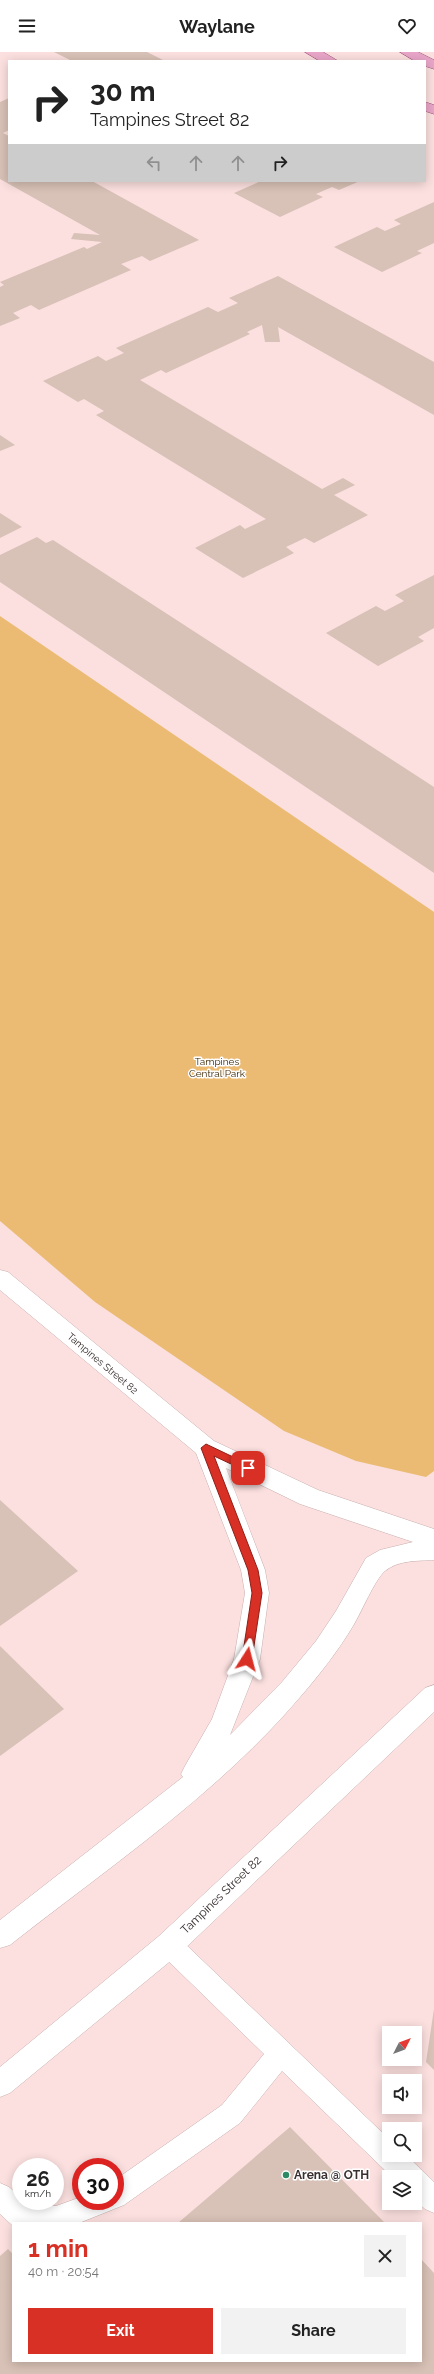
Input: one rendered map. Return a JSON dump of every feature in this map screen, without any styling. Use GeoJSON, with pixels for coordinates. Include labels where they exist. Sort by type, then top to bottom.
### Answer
{"type":"FeatureCollection","features":[{"type":"Feature","properties":{"kind":"main road"},"geometry":{"type":"LineString","coordinates":[[312,52],[329,60]]}},
{"type":"Feature","properties":{"kind":"main road"},"geometry":{"type":"LineString","coordinates":[[407,52],[424,60]]}},
{"type":"Feature","properties":{"kind":"street","name":"Tampines Street 82"},"geometry":{"type":"LineString","coordinates":[[0,1278],[206,1448],[309,1497],[434,1539]]}},
{"type":"Feature","properties":{"kind":"street","name":"Tampines Street 82"},"geometry":{"type":"LineString","coordinates":[[182,1794],[224,1722],[247,1659],[257,1593],[253,1570],[206,1448]]}},
{"type":"Feature","properties":{"kind":"street","name":"Tampines Street 82"},"geometry":{"type":"LineString","coordinates":[[0,1936],[182,1794],[275,1708],[326,1648],[375,1565],[384,1558],[397,1554],[434,1550]]}},
{"type":"Feature","properties":{"kind":"street","name":"Tampines Street 82"},"geometry":{"type":"LineString","coordinates":[[0,2084],[169,1945],[434,1696]]}},
{"type":"Feature","properties":{"kind":"lane"},"geometry":{"type":"LineString","coordinates":[[169,1945],[403,2170]]}},
{"type":"Feature","properties":{"kind":"lane"},"geometry":{"type":"LineString","coordinates":[[124,2190],[231,2114],[281,2053]]}},
{"type":"Feature","properties":{"kind":"lane"},"geometry":{"type":"LineString","coordinates":[[422,2189],[434,2200]]}},
{"type":"Feature","properties":{"kind":"lane"},"geometry":{"type":"LineString","coordinates":[[0,2196],[22,2217],[56,2219],[80,2210]]}},
{"type":"Feature","properties":{"kind":"green space","name":"Tampines Central Park"},"geometry":{"type":"Polygon","coordinates":[[[0,616],[434,912],[434,1471],[426,1477],[356,1461],[284,1431],[95,1302],[0,1221],[0,616]]]}},
{"type":"Feature","properties":{"kind":"building"},"geometry":{"type":"Polygon","coordinates":[[[54,52],[147,52],[163,60],[70,60],[54,52]]]}},
{"type":"Feature","properties":{"kind":"building"},"geometry":{"type":"Polygon","coordinates":[[[8,98],[8,130],[3,133],[8,136],[8,182],[94,182],[199,240],[150,261],[142,256],[121,264],[131,270],[39,310],[31,305],[13,313],[20,318],[0,326],[0,287],[4,285],[0,282],[84,247],[87,249],[102,242],[71,239],[74,233],[100,235],[0,179],[0,102],[8,98]]]}},
{"type":"Feature","properties":{"kind":"building"},"geometry":{"type":"Polygon","coordinates":[[[259,182],[358,182],[339,190],[332,187],[316,194],[323,197],[280,217],[234,193],[259,182]]]}},
{"type":"Feature","properties":{"kind":"building"},"geometry":{"type":"Polygon","coordinates":[[[434,202],[434,243],[417,251],[422,253],[382,272],[334,247],[377,227],[385,231],[401,224],[394,220],[434,202]]]}},
{"type":"Feature","properties":{"kind":"building"},"geometry":{"type":"Polygon","coordinates":[[[278,276],[434,362],[434,415],[278,327],[280,342],[265,342],[262,325],[247,332],[250,334],[166,373],[161,370],[140,380],[322,489],[343,478],[355,485],[334,495],[368,515],[314,543],[305,538],[286,547],[294,553],[243,578],[195,548],[240,525],[245,529],[266,519],[96,415],[104,411],[84,399],[78,402],[43,381],[98,356],[106,361],[124,353],[116,348],[208,307],[218,312],[238,303],[229,298],[278,276]]]}},
{"type":"Feature","properties":{"kind":"building"},"geometry":{"type":"Polygon","coordinates":[[[0,435],[15,445],[0,451],[0,435]]]}},
{"type":"Feature","properties":{"kind":"building"},"geometry":{"type":"Polygon","coordinates":[[[0,513],[22,527],[0,538],[0,513]]]}},
{"type":"Feature","properties":{"kind":"building"},"geometry":{"type":"Polygon","coordinates":[[[37,537],[46,543],[53,540],[434,787],[434,873],[0,582],[0,555],[37,537]]]}},
{"type":"Feature","properties":{"kind":"building"},"geometry":{"type":"Polygon","coordinates":[[[434,575],[434,628],[418,637],[424,641],[378,666],[326,633],[376,606],[385,611],[404,601],[395,595],[434,575]]]}},
{"type":"Feature","properties":{"kind":"building"},"geometry":{"type":"Polygon","coordinates":[[[0,1500],[78,1571],[0,1626],[0,1500]]]}},
{"type":"Feature","properties":{"kind":"building"},"geometry":{"type":"Polygon","coordinates":[[[0,1646],[64,1709],[0,1756],[0,1646]]]}},
{"type":"Feature","properties":{"kind":"building"},"geometry":{"type":"Polygon","coordinates":[[[434,2009],[434,2070],[426,2062],[434,2009]]]}},
{"type":"Feature","properties":{"kind":"building","name":"Arena @ OTH"},"geometry":{"type":"Polygon","coordinates":[[[290,2127],[384,2222],[179,2222],[290,2127]]]}},
{"type":"Feature","properties":{"kind":"building"},"geometry":{"type":"Polygon","coordinates":[[[8,2249],[12,2253],[12,2362],[422,2362],[422,2260],[434,2273],[434,2374],[0,2374],[0,2256],[8,2249]]]}},
{"type":"Feature","properties":{"kind":"place","name":"Arena @ OTH"},"geometry":{"type":"Point","coordinates":[286,2175]}},
{"type":"Feature","properties":{"kind":"route"},"geometry":{"type":"LineString","coordinates":[[247,1659],[257,1593],[253,1570],[206,1448],[248,1468]]}}]}
